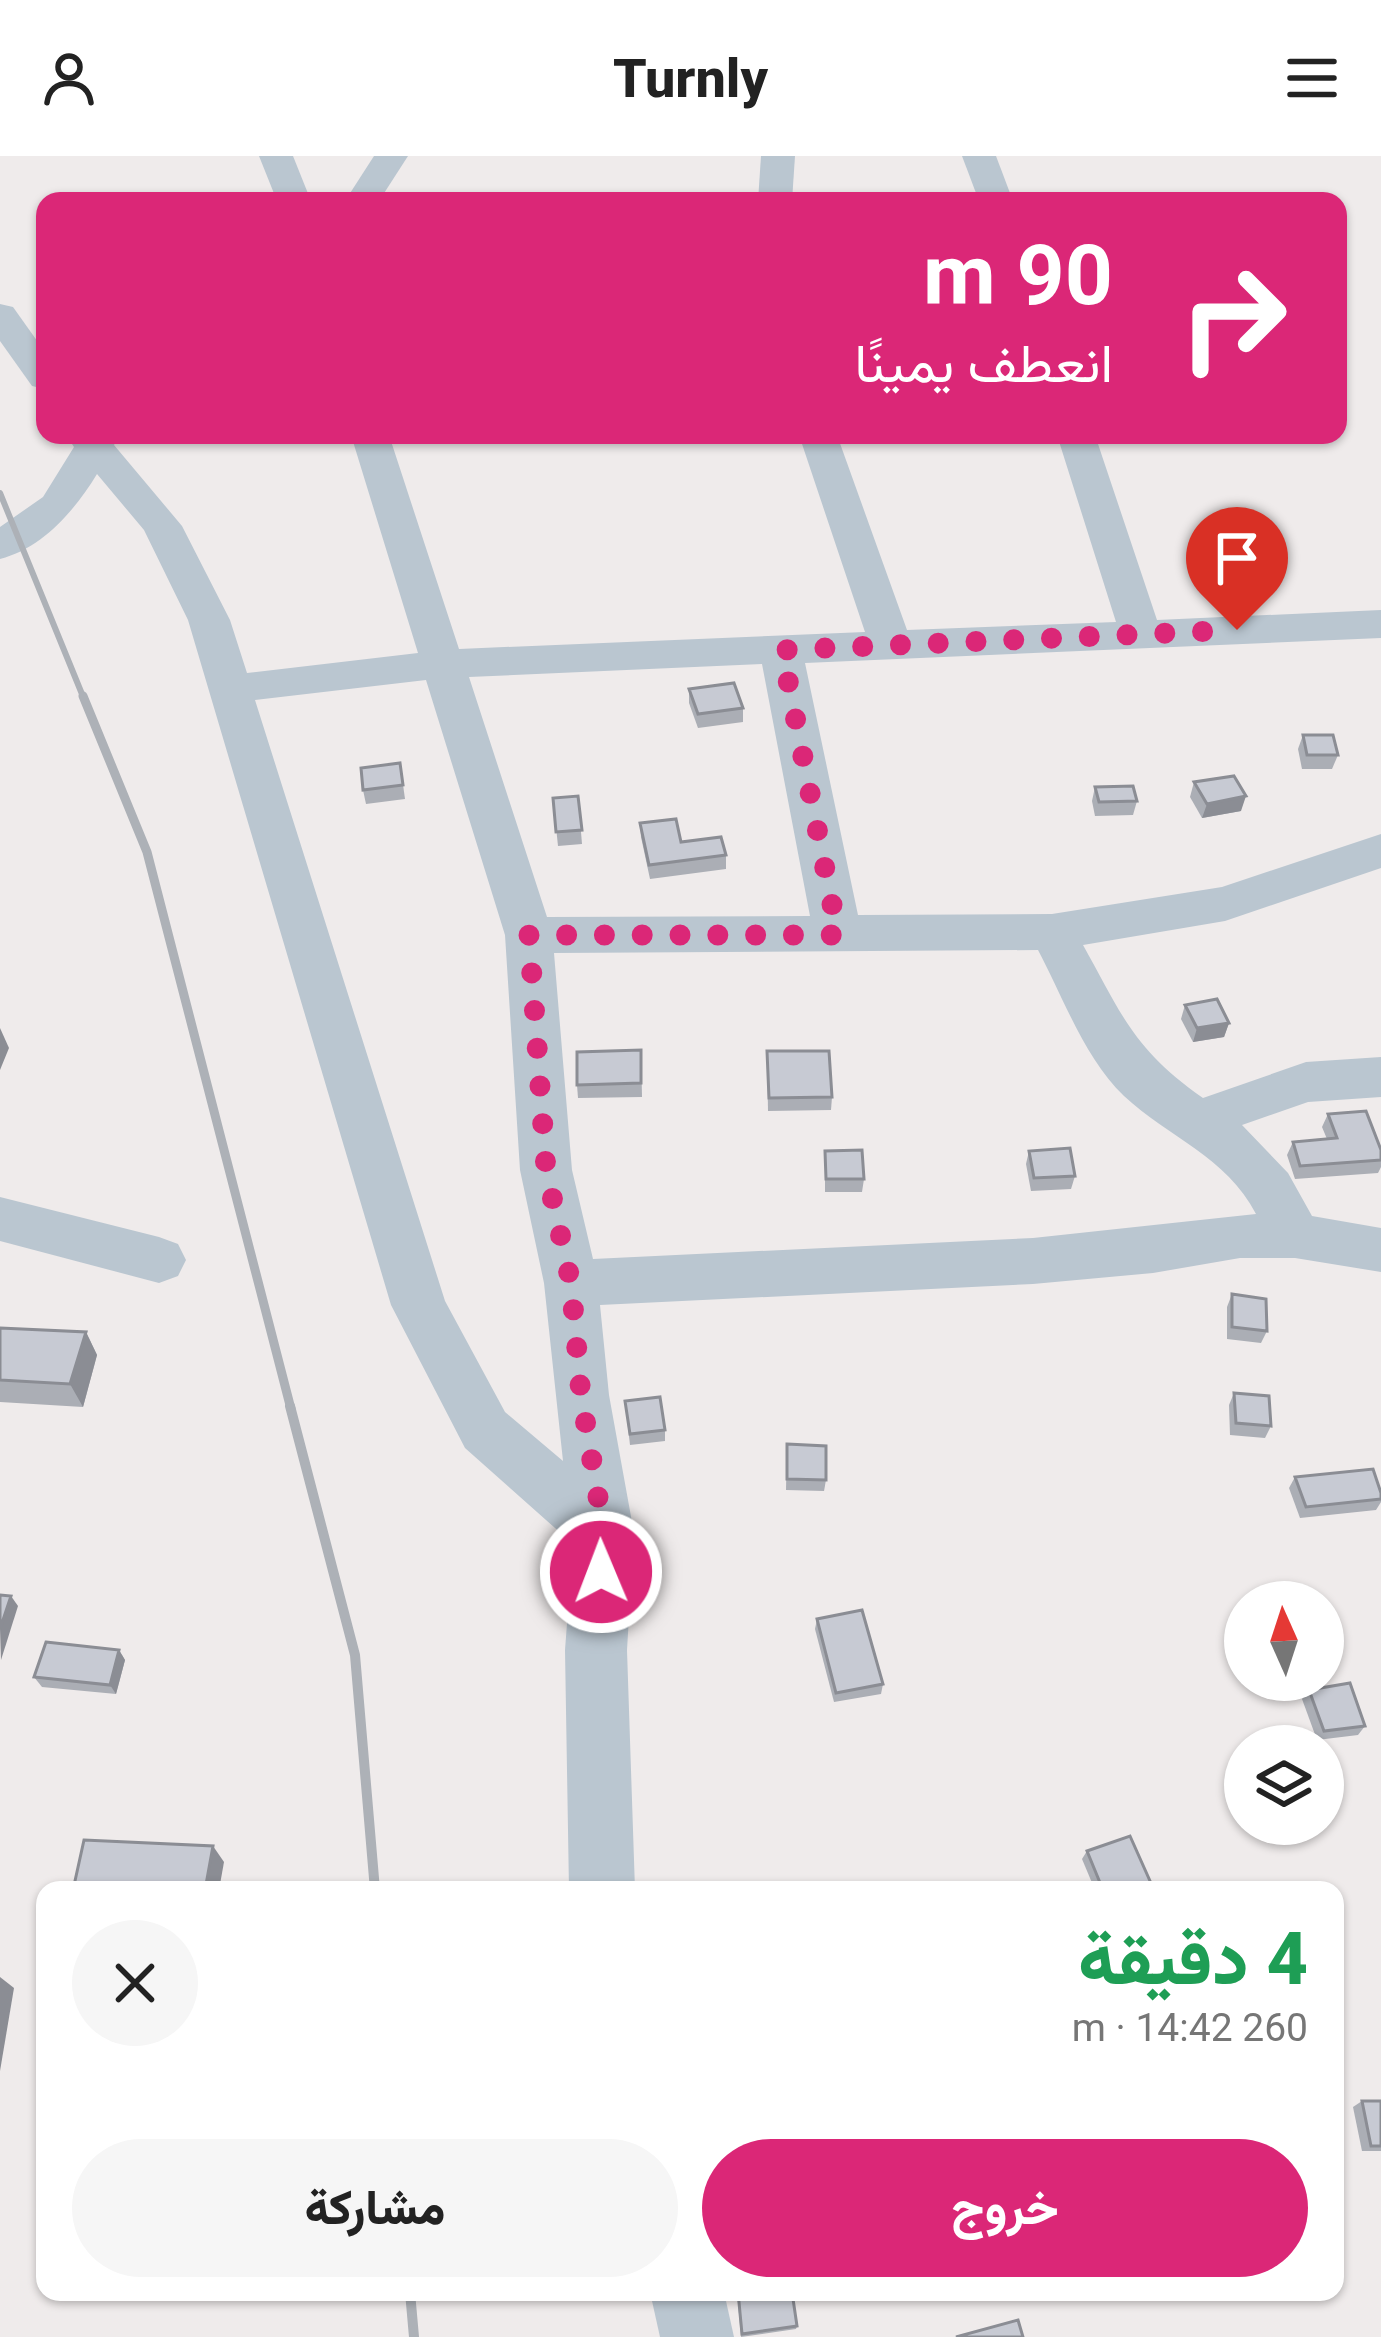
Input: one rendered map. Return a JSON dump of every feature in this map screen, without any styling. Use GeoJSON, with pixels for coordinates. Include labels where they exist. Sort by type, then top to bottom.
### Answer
{"type":"FeatureCollection","features":[{"type":"Feature","properties":{"kind":"street"},"geometry":{"type":"LineString","coordinates":[[276,156],[290,192]]}},
{"type":"Feature","properties":{"kind":"street"},"geometry":{"type":"LineString","coordinates":[[368,192],[391,156]]}},
{"type":"Feature","properties":{"kind":"street"},"geometry":{"type":"LineString","coordinates":[[776,192],[778,156]]}},
{"type":"Feature","properties":{"kind":"street"},"geometry":{"type":"LineString","coordinates":[[979,156],[993,192]]}},
{"type":"Feature","properties":{"kind":"street"},"geometry":{"type":"LineString","coordinates":[[0,315],[36,365]]}},
{"type":"Feature","properties":{"kind":"street"},"geometry":{"type":"LineString","coordinates":[[0,546],[58,505],[92,444]]}},
{"type":"Feature","properties":{"kind":"street"},"geometry":{"type":"LineString","coordinates":[[97,444],[162,526],[209,620],[419,1305],[485,1430],[604,1533]]}},
{"type":"Feature","properties":{"kind":"street"},"geometry":{"type":"LineString","coordinates":[[373,444],[529,935],[546,1169],[571,1283],[581,1395],[604,1533],[596,1650],[602,1881]]}},
{"type":"Feature","properties":{"kind":"street"},"geometry":{"type":"LineString","coordinates":[[821,444],[891,645]]}},
{"type":"Feature","properties":{"kind":"street"},"geometry":{"type":"LineString","coordinates":[[1079,444],[1141,634]]}},
{"type":"Feature","properties":{"kind":"street"},"geometry":{"type":"LineString","coordinates":[[229,689],[445,664],[1381,624]]}},
{"type":"Feature","properties":{"kind":"street"},"geometry":{"type":"LineString","coordinates":[[782,650],[838,935]]}},
{"type":"Feature","properties":{"kind":"street"},"geometry":{"type":"LineString","coordinates":[[529,935],[1052,932],[1225,904],[1381,851]]}},
{"type":"Feature","properties":{"kind":"street"},"geometry":{"type":"LineString","coordinates":[[1052,932],[1119,1055],[1142,1082],[1238,1150],[1269,1188],[1295,1236]]}},
{"type":"Feature","properties":{"kind":"street"},"geometry":{"type":"LineString","coordinates":[[1193,1122],[1306,1082],[1381,1077]]}},
{"type":"Feature","properties":{"kind":"street"},"geometry":{"type":"LineString","coordinates":[[0,1219],[159,1260]]}},
{"type":"Feature","properties":{"kind":"street"},"geometry":{"type":"LineString","coordinates":[[571,1283],[1033,1261],[1153,1251],[1240,1236],[1295,1236],[1381,1250]]}},
{"type":"Feature","properties":{"kind":"street"},"geometry":{"type":"LineString","coordinates":[[689,2301],[697,2337]]}},
{"type":"Feature","properties":{"kind":"building"},"geometry":{"type":"Polygon","coordinates":[[[734,683],[743,708],[698,714],[689,689],[734,683]]]}},
{"type":"Feature","properties":{"kind":"building"},"geometry":{"type":"Polygon","coordinates":[[[1303,735],[1333,735],[1338,755],[1307,755],[1303,735]]]}},
{"type":"Feature","properties":{"kind":"building"},"geometry":{"type":"Polygon","coordinates":[[[400,763],[403,785],[363,790],[361,768],[400,763]]]}},
{"type":"Feature","properties":{"kind":"building"},"geometry":{"type":"Polygon","coordinates":[[[1234,776],[1246,796],[1207,804],[1194,782],[1234,776]]]}},
{"type":"Feature","properties":{"kind":"building"},"geometry":{"type":"Polygon","coordinates":[[[1133,786],[1137,801],[1099,802],[1095,787],[1133,786]]]}},
{"type":"Feature","properties":{"kind":"building"},"geometry":{"type":"Polygon","coordinates":[[[578,796],[582,830],[556,832],[553,798],[578,796]]]}},
{"type":"Feature","properties":{"kind":"building"},"geometry":{"type":"Polygon","coordinates":[[[676,819],[681,842],[721,837],[726,855],[649,865],[640,823],[676,819]]]}},
{"type":"Feature","properties":{"kind":"building"},"geometry":{"type":"Polygon","coordinates":[[[1217,999],[1229,1023],[1197,1028],[1185,1005],[1217,999]]]}},
{"type":"Feature","properties":{"kind":"building"},"geometry":{"type":"Polygon","coordinates":[[[641,1050],[641,1083],[577,1085],[577,1052],[641,1050]]]}},
{"type":"Feature","properties":{"kind":"building"},"geometry":{"type":"Polygon","coordinates":[[[767,1051],[829,1051],[832,1097],[769,1098],[767,1051]]]}},
{"type":"Feature","properties":{"kind":"building"},"geometry":{"type":"Polygon","coordinates":[[[1366,1111],[1381,1160],[1300,1166],[1293,1142],[1337,1138],[1328,1114],[1366,1111]]]}},
{"type":"Feature","properties":{"kind":"building"},"geometry":{"type":"Polygon","coordinates":[[[1070,1148],[1075,1176],[1034,1178],[1029,1151],[1070,1148]]]}},
{"type":"Feature","properties":{"kind":"building"},"geometry":{"type":"Polygon","coordinates":[[[862,1150],[864,1179],[826,1179],[825,1151],[862,1150]]]}},
{"type":"Feature","properties":{"kind":"building"},"geometry":{"type":"Polygon","coordinates":[[[1232,1294],[1266,1299],[1267,1331],[1232,1327],[1232,1294]]]}},
{"type":"Feature","properties":{"kind":"building"},"geometry":{"type":"Polygon","coordinates":[[[0,1328],[86,1332],[70,1384],[0,1380],[0,1328]]]}},
{"type":"Feature","properties":{"kind":"building"},"geometry":{"type":"Polygon","coordinates":[[[1234,1393],[1269,1396],[1271,1426],[1236,1423],[1234,1393]]]}},
{"type":"Feature","properties":{"kind":"building"},"geometry":{"type":"Polygon","coordinates":[[[660,1397],[665,1430],[630,1434],[625,1401],[660,1397]]]}},
{"type":"Feature","properties":{"kind":"building"},"geometry":{"type":"Polygon","coordinates":[[[787,1444],[826,1446],[826,1480],[787,1479],[787,1444]]]}},
{"type":"Feature","properties":{"kind":"building"},"geometry":{"type":"Polygon","coordinates":[[[1373,1469],[1381,1499],[1306,1507],[1295,1477],[1373,1469]]]}},
{"type":"Feature","properties":{"kind":"building"},"geometry":{"type":"Polygon","coordinates":[[[0,1595],[11,1596],[0,1629],[0,1595]]]}},
{"type":"Feature","properties":{"kind":"building"},"geometry":{"type":"Polygon","coordinates":[[[862,1610],[883,1684],[836,1693],[817,1619],[862,1610]]]}},
{"type":"Feature","properties":{"kind":"building"},"geometry":{"type":"Polygon","coordinates":[[[46,1642],[119,1650],[110,1685],[34,1677],[46,1642]]]}},
{"type":"Feature","properties":{"kind":"building"},"geometry":{"type":"Polygon","coordinates":[[[1350,1683],[1365,1726],[1322,1725],[1313,1701],[1344,1701],[1344,1684],[1350,1683]]]}},
{"type":"Feature","properties":{"kind":"building"},"geometry":{"type":"Polygon","coordinates":[[[1130,1836],[1150,1881],[1099,1881],[1087,1851],[1130,1836]]]}},
{"type":"Feature","properties":{"kind":"building"},"geometry":{"type":"Polygon","coordinates":[[[84,1840],[213,1846],[207,1881],[75,1881],[84,1840]]]}},
{"type":"Feature","properties":{"kind":"building"},"geometry":{"type":"Polygon","coordinates":[[[1362,2101],[1381,2101],[1381,2146],[1371,2146],[1362,2101]]]}},
{"type":"Feature","properties":{"kind":"building"},"geometry":{"type":"Polygon","coordinates":[[[739,2301],[793,2301],[797,2326],[742,2334],[739,2301]]]}},
{"type":"Feature","properties":{"kind":"building"},"geometry":{"type":"Polygon","coordinates":[[[1018,2320],[1023,2337],[956,2337],[1018,2320]]]}},
{"type":"Feature","properties":{"kind":"railway"},"geometry":{"type":"LineString","coordinates":[[0,493],[84,699]]}},
{"type":"Feature","properties":{"kind":"railway"},"geometry":{"type":"LineString","coordinates":[[83,696],[147,852],[291,1409]]}},
{"type":"Feature","properties":{"kind":"railway"},"geometry":{"type":"LineString","coordinates":[[290,1406],[355,1655],[374,1881]]}},
{"type":"Feature","properties":{"kind":"railway"},"geometry":{"type":"LineString","coordinates":[[411,2301],[414,2337]]}},
{"type":"Feature","properties":{"kind":"route"},"geometry":{"type":"LineString","coordinates":[[601,1572],[604,1533],[581,1395],[571,1283],[546,1169],[529,935],[838,935],[782,650],[1237,630]]}}]}
